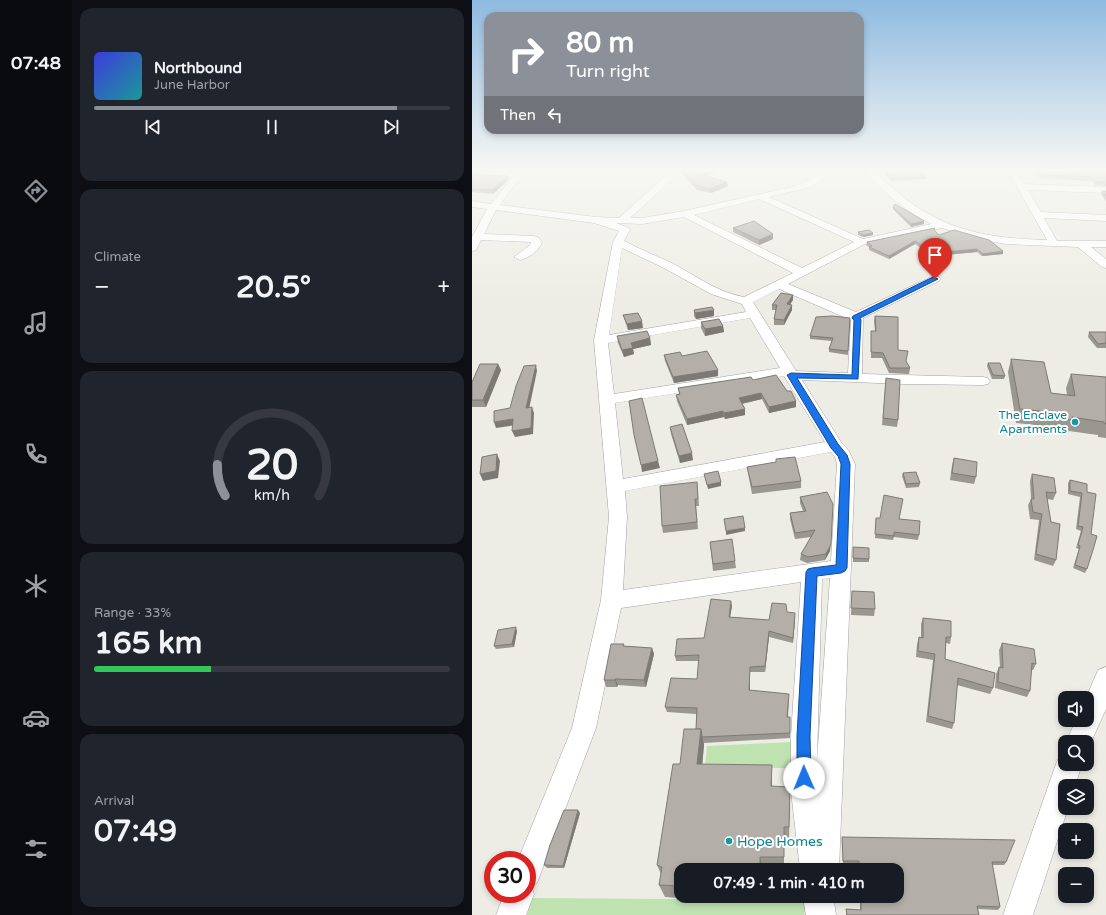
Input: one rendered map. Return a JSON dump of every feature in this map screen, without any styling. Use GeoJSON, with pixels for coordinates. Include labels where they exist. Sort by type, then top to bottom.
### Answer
{"type":"FeatureCollection","features":[{"type":"Feature","properties":{"kind":"street"},"geometry":{"type":"LineString","coordinates":[[472,248],[491,212]]}},
{"type":"Feature","properties":{"kind":"street"},"geometry":{"type":"LineString","coordinates":[[536,212],[596,220],[621,231],[667,266],[720,295],[730,299],[746,301],[862,242],[942,225]]}},
{"type":"Feature","properties":{"kind":"street"},"geometry":{"type":"LineString","coordinates":[[536,851],[584,728],[612,600],[618,517],[601,340],[621,231],[639,212]]}},
{"type":"Feature","properties":{"kind":"street"},"geometry":{"type":"LineString","coordinates":[[621,231],[642,221],[693,212]]}},
{"type":"Feature","properties":{"kind":"street"},"geometry":{"type":"LineString","coordinates":[[794,212],[862,242]]}},
{"type":"Feature","properties":{"kind":"street"},"geometry":{"type":"LineString","coordinates":[[917,212],[942,225],[984,238],[1006,242],[1106,244]]}},
{"type":"Feature","properties":{"kind":"street"},"geometry":{"type":"LineString","coordinates":[[1036,212],[1054,244]]}},
{"type":"Feature","properties":{"kind":"street"},"geometry":{"type":"LineString","coordinates":[[685,214],[801,272]]}},
{"type":"Feature","properties":{"kind":"street"},"geometry":{"type":"LineString","coordinates":[[1038,215],[1106,218]]}},
{"type":"Feature","properties":{"kind":"street"},"geometry":{"type":"LineString","coordinates":[[477,237],[534,239],[537,242],[535,247],[520,257]]}},
{"type":"Feature","properties":{"kind":"street"},"geometry":{"type":"LineString","coordinates":[[1080,244],[1106,265]]}},
{"type":"Feature","properties":{"kind":"street"},"geometry":{"type":"LineString","coordinates":[[856,318],[935,279]]}},
{"type":"Feature","properties":{"kind":"street"},"geometry":{"type":"LineString","coordinates":[[778,284],[858,320],[855,378]]}},
{"type":"Feature","properties":{"kind":"street"},"geometry":{"type":"LineString","coordinates":[[746,301],[835,446],[843,455],[846,464],[824,863]]}},
{"type":"Feature","properties":{"kind":"street"},"geometry":{"type":"LineString","coordinates":[[601,340],[754,314]]}},
{"type":"Feature","properties":{"kind":"street"},"geometry":{"type":"LineString","coordinates":[[606,400],[790,373],[855,378],[983,381]]}},
{"type":"Feature","properties":{"kind":"street"},"geometry":{"type":"LineString","coordinates":[[615,487],[835,446]]}},
{"type":"Feature","properties":{"kind":"street"},"geometry":{"type":"LineString","coordinates":[[612,600],[841,568]]}},
{"type":"Feature","properties":{"kind":"street"},"geometry":{"type":"LineString","coordinates":[[812,572],[804,736],[804,791],[814,863]]}},
{"type":"Feature","properties":{"kind":"street"},"geometry":{"type":"LineString","coordinates":[[1081,735],[1104,688],[1106,678]]}},
{"type":"Feature","properties":{"kind":"street"},"geometry":{"type":"LineString","coordinates":[[1018,915],[1067,771]]}},
{"type":"Feature","properties":{"kind":"street"},"geometry":{"type":"LineString","coordinates":[[511,915],[516,903]]}},
{"type":"Feature","properties":{"kind":"street"},"geometry":{"type":"LineString","coordinates":[[819,903],[821,915]]}},
{"type":"Feature","properties":{"kind":"street"},"geometry":{"type":"LineString","coordinates":[[821,915],[822,903]]}},
{"type":"Feature","properties":{"kind":"green space"},"geometry":{"type":"Polygon","coordinates":[[[792,742],[792,768],[705,768],[707,746],[792,742]]]}},
{"type":"Feature","properties":{"kind":"green space"},"geometry":{"type":"Polygon","coordinates":[[[536,898],[674,899],[674,903],[804,903],[804,915],[527,915],[530,903],[536,903],[536,898]]]}},
{"type":"Feature","properties":{"kind":"building"},"geometry":{"type":"Polygon","coordinates":[[[898,212],[908,212],[924,221],[911,224],[898,212]]]}},
{"type":"Feature","properties":{"kind":"building"},"geometry":{"type":"Polygon","coordinates":[[[754,221],[773,234],[759,240],[733,228],[754,221]]]}},
{"type":"Feature","properties":{"kind":"building"},"geometry":{"type":"Polygon","coordinates":[[[935,228],[934,230],[939,235],[954,230],[989,240],[1003,251],[983,254],[977,249],[934,253],[915,241],[889,256],[869,247],[872,246],[867,242],[935,228]]]}},
{"type":"Feature","properties":{"kind":"building"},"geometry":{"type":"Polygon","coordinates":[[[869,230],[873,233],[863,235],[858,232],[869,230]]]}},
{"type":"Feature","properties":{"kind":"building"},"geometry":{"type":"Polygon","coordinates":[[[781,293],[793,295],[787,304],[792,305],[784,320],[774,319],[777,305],[772,305],[781,293]]]}},
{"type":"Feature","properties":{"kind":"building"},"geometry":{"type":"Polygon","coordinates":[[[712,307],[714,310],[695,313],[694,310],[712,307]]]}},
{"type":"Feature","properties":{"kind":"building"},"geometry":{"type":"Polygon","coordinates":[[[638,313],[642,321],[627,324],[623,315],[638,313]]]}},
{"type":"Feature","properties":{"kind":"building"},"geometry":{"type":"Polygon","coordinates":[[[832,316],[850,318],[848,351],[829,349],[833,338],[810,336],[816,317],[832,316]]]}},
{"type":"Feature","properties":{"kind":"building"},"geometry":{"type":"Polygon","coordinates":[[[875,316],[898,317],[898,350],[908,351],[906,361],[910,368],[890,368],[883,353],[871,352],[871,331],[876,331],[875,316]]]}},
{"type":"Feature","properties":{"kind":"building"},"geometry":{"type":"Polygon","coordinates":[[[719,319],[723,326],[705,329],[701,322],[719,319]]]}},
{"type":"Feature","properties":{"kind":"building"},"geometry":{"type":"Polygon","coordinates":[[[647,331],[650,338],[631,343],[633,348],[622,350],[617,336],[647,331]]]}},
{"type":"Feature","properties":{"kind":"building"},"geometry":{"type":"Polygon","coordinates":[[[1089,332],[1106,332],[1106,343],[1098,344],[1089,332]]]}},
{"type":"Feature","properties":{"kind":"building"},"geometry":{"type":"Polygon","coordinates":[[[707,351],[718,370],[673,377],[664,355],[680,352],[682,356],[707,351]]]}},
{"type":"Feature","properties":{"kind":"building"},"geometry":{"type":"Polygon","coordinates":[[[1011,359],[1044,362],[1051,393],[1075,396],[1071,374],[1106,377],[1106,424],[1104,422],[1072,417],[1073,420],[1050,416],[1049,412],[1020,409],[1011,359]]]}},
{"type":"Feature","properties":{"kind":"building"},"geometry":{"type":"Polygon","coordinates":[[[988,363],[1000,363],[1005,376],[993,375],[988,363]]]}},
{"type":"Feature","properties":{"kind":"building"},"geometry":{"type":"Polygon","coordinates":[[[480,364],[498,364],[483,400],[472,400],[472,382],[480,364]]]}},
{"type":"Feature","properties":{"kind":"building"},"geometry":{"type":"Polygon","coordinates":[[[536,365],[526,408],[532,407],[531,428],[512,431],[513,419],[494,422],[494,411],[510,408],[516,386],[524,366],[536,365]]]}},
{"type":"Feature","properties":{"kind":"building"},"geometry":{"type":"Polygon","coordinates":[[[776,375],[787,391],[791,391],[796,401],[769,407],[761,393],[739,398],[745,409],[724,413],[723,411],[687,419],[676,395],[680,394],[678,388],[751,377],[753,380],[776,375]]]}},
{"type":"Feature","properties":{"kind":"building"},"geometry":{"type":"Polygon","coordinates":[[[886,378],[900,380],[898,420],[883,418],[886,378]]]}},
{"type":"Feature","properties":{"kind":"building"},"geometry":{"type":"Polygon","coordinates":[[[642,398],[658,461],[641,465],[634,435],[629,401],[642,398]]]}},
{"type":"Feature","properties":{"kind":"building"},"geometry":{"type":"Polygon","coordinates":[[[682,424],[692,453],[679,456],[670,427],[682,424]]]}},
{"type":"Feature","properties":{"kind":"building"},"geometry":{"type":"Polygon","coordinates":[[[497,454],[496,471],[480,474],[482,457],[497,454]]]}},
{"type":"Feature","properties":{"kind":"building"},"geometry":{"type":"Polygon","coordinates":[[[795,457],[801,481],[752,487],[747,467],[776,462],[776,459],[795,457]]]}},
{"type":"Feature","properties":{"kind":"building"},"geometry":{"type":"Polygon","coordinates":[[[954,458],[977,462],[976,477],[952,473],[954,458]]]}},
{"type":"Feature","properties":{"kind":"building"},"geometry":{"type":"Polygon","coordinates":[[[718,471],[721,482],[707,485],[704,474],[718,471]]]}},
{"type":"Feature","properties":{"kind":"building"},"geometry":{"type":"Polygon","coordinates":[[[916,472],[920,483],[906,484],[903,473],[916,472]]]}},
{"type":"Feature","properties":{"kind":"building"},"geometry":{"type":"Polygon","coordinates":[[[1032,474],[1054,478],[1056,493],[1046,492],[1051,522],[1060,524],[1056,560],[1036,554],[1042,514],[1033,512],[1031,499],[1034,499],[1032,474]]]}},
{"type":"Feature","properties":{"kind":"building"},"geometry":{"type":"Polygon","coordinates":[[[1070,480],[1087,484],[1087,492],[1096,494],[1091,534],[1097,536],[1087,569],[1075,565],[1083,527],[1078,526],[1082,493],[1070,491],[1070,480]]]}},
{"type":"Feature","properties":{"kind":"building"},"geometry":{"type":"Polygon","coordinates":[[[697,482],[698,499],[695,499],[697,522],[662,526],[660,486],[697,482]]]}},
{"type":"Feature","properties":{"kind":"building"},"geometry":{"type":"Polygon","coordinates":[[[827,492],[833,504],[831,544],[826,554],[808,557],[801,554],[815,530],[795,533],[790,513],[806,511],[800,497],[827,492]]]}},
{"type":"Feature","properties":{"kind":"building"},"geometry":{"type":"Polygon","coordinates":[[[884,495],[903,499],[899,519],[920,521],[919,535],[894,532],[894,536],[875,534],[876,518],[880,518],[884,495]]]}},
{"type":"Feature","properties":{"kind":"building"},"geometry":{"type":"Polygon","coordinates":[[[743,516],[745,528],[726,531],[724,519],[743,516]]]}},
{"type":"Feature","properties":{"kind":"building"},"geometry":{"type":"Polygon","coordinates":[[[732,539],[735,561],[713,564],[710,542],[732,539]]]}},
{"type":"Feature","properties":{"kind":"building"},"geometry":{"type":"Polygon","coordinates":[[[853,547],[869,548],[869,559],[853,558],[853,547]]]}},
{"type":"Feature","properties":{"kind":"building"},"geometry":{"type":"Polygon","coordinates":[[[852,591],[874,592],[875,609],[851,608],[852,591]]]}},
{"type":"Feature","properties":{"kind":"building"},"geometry":{"type":"Polygon","coordinates":[[[711,599],[731,601],[729,617],[769,620],[772,603],[786,604],[787,612],[795,613],[793,638],[769,631],[765,666],[750,667],[749,690],[789,694],[787,717],[790,717],[790,733],[702,737],[701,729],[696,729],[697,708],[665,707],[671,678],[697,679],[699,655],[675,656],[677,639],[704,638],[711,599]]]}},
{"type":"Feature","properties":{"kind":"building"},"geometry":{"type":"Polygon","coordinates":[[[923,618],[951,621],[951,637],[946,637],[945,659],[995,673],[993,688],[958,678],[954,723],[928,716],[935,654],[918,651],[919,637],[923,638],[923,618]]]}},
{"type":"Feature","properties":{"kind":"building"},"geometry":{"type":"Polygon","coordinates":[[[516,627],[512,644],[494,646],[498,630],[516,627]]]}},
{"type":"Feature","properties":{"kind":"building"},"geometry":{"type":"Polygon","coordinates":[[[1002,643],[1034,649],[1036,664],[1032,663],[1030,691],[998,682],[999,667],[1003,668],[1002,643]]]}},
{"type":"Feature","properties":{"kind":"building"},"geometry":{"type":"Polygon","coordinates":[[[611,644],[624,644],[623,646],[652,648],[644,680],[604,680],[611,644]]]}},
{"type":"Feature","properties":{"kind":"building","name":"Hope Homes"},"geometry":{"type":"Polygon","coordinates":[[[684,729],[701,729],[697,764],[772,765],[771,786],[790,787],[789,827],[784,827],[784,857],[760,857],[760,863],[674,863],[674,886],[659,885],[662,867],[657,865],[673,764],[680,764],[684,729]]]}},
{"type":"Feature","properties":{"kind":"building"},"geometry":{"type":"Polygon","coordinates":[[[564,810],[578,810],[563,866],[544,865],[550,845],[564,810]]]}},
{"type":"Feature","properties":{"kind":"building"},"geometry":{"type":"Polygon","coordinates":[[[842,837],[1015,840],[1006,862],[992,862],[1000,907],[977,906],[979,915],[847,915],[846,909],[861,910],[861,903],[904,903],[904,863],[859,863],[859,861],[843,861],[842,837]]]}},
{"type":"Feature","properties":{"kind":"place","name":"The Enclave Apartments"},"geometry":{"type":"Point","coordinates":[1075,422]}},
{"type":"Feature","properties":{"kind":"place","name":"Hope Homes"},"geometry":{"type":"Point","coordinates":[729,841]}},
{"type":"Feature","properties":{"kind":"route"},"geometry":{"type":"LineString","coordinates":[[804,778],[804,736],[812,572],[841,568],[846,464],[843,455],[835,446],[791,375],[855,378],[858,320],[856,318],[935,279]]}}]}
